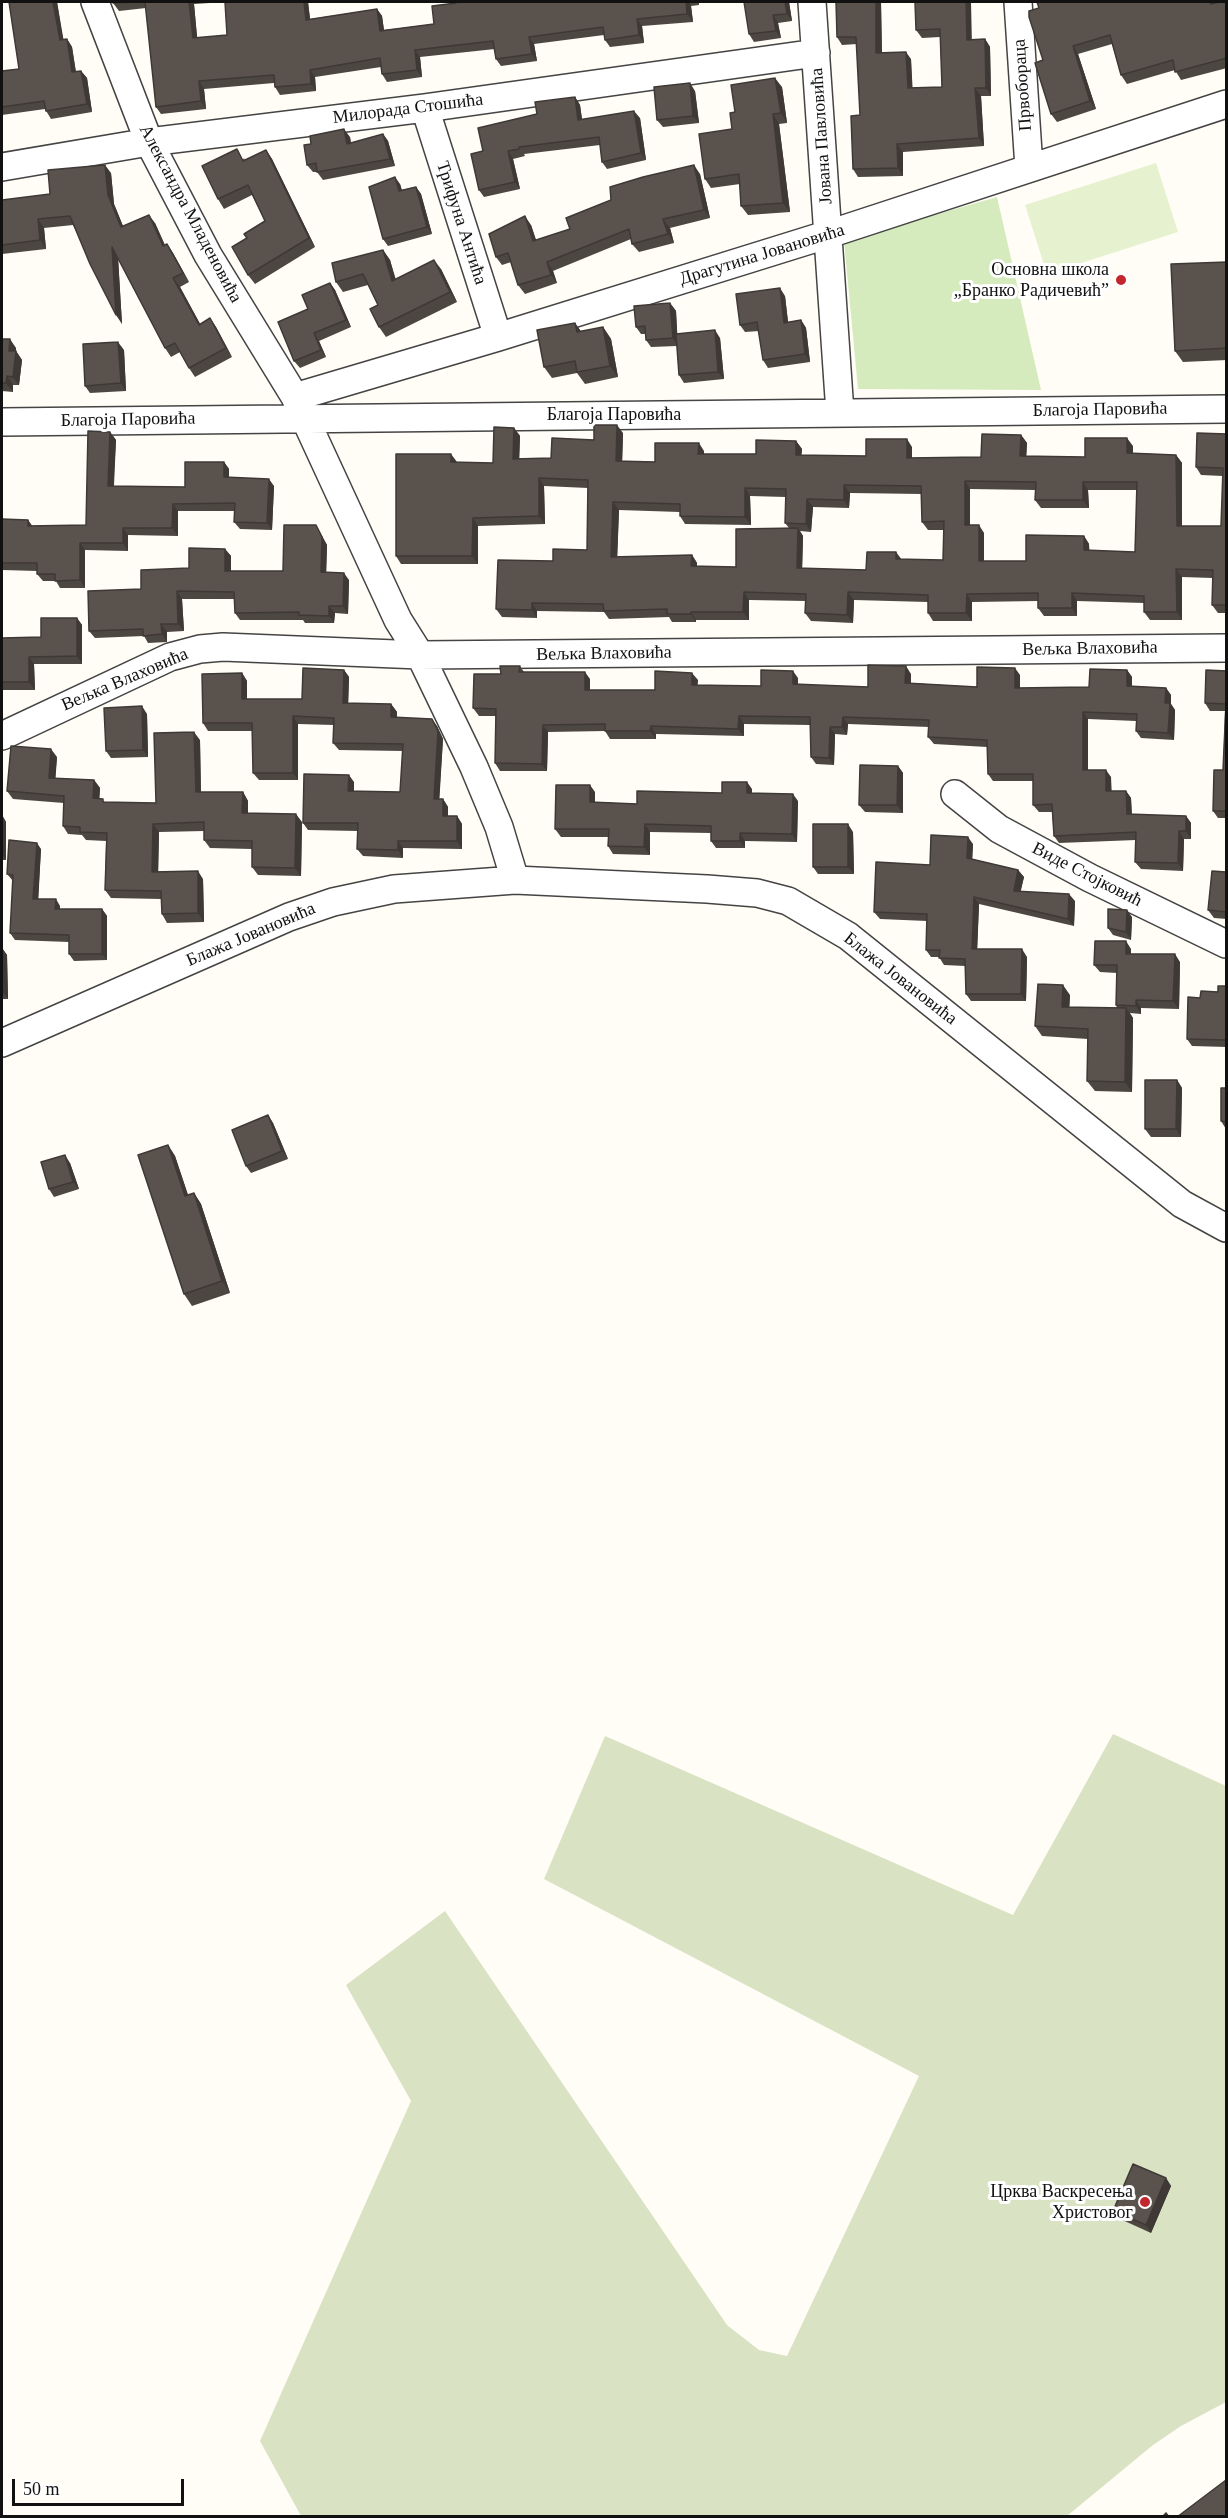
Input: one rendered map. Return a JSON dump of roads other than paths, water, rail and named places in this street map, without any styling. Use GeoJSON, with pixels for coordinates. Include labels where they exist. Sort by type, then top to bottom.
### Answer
{"type":"FeatureCollection","features":[{"type":"Feature","properties":{"kind":"street","name":"Александра Младеновића"},"geometry":{"type":"LineString","coordinates":[[95,2],[149,142],[208,255],[300,407]]}},
{"type":"Feature","properties":{"kind":"street","name":"Јована Павловића"},"geometry":{"type":"LineString","coordinates":[[812,2],[840,414]]}},
{"type":"Feature","properties":{"kind":"street","name":"Првобораца"},"geometry":{"type":"LineString","coordinates":[[1018,2],[1029,168]]}},
{"type":"Feature","properties":{"kind":"street","name":"Милорада Стошића"},"geometry":{"type":"LineString","coordinates":[[2,167],[149,142],[425,108],[816,53]]}},
{"type":"Feature","properties":{"kind":"street","name":"Драгутина Јовановића"},"geometry":{"type":"LineString","coordinates":[[300,407],[498,338],[829,234],[1227,104]]}},
{"type":"Feature","properties":{"kind":"street","name":"Трифуна Антића"},"geometry":{"type":"LineString","coordinates":[[425,108],[498,338]]}},
{"type":"Feature","properties":{"kind":"street","name":"Благоја Паровића"},"geometry":{"type":"LineString","coordinates":[[2,422],[300,407],[840,414],[1227,409]]}},
{"type":"Feature","properties":{"kind":"street"},"geometry":{"type":"LineString","coordinates":[[300,407],[398,620],[420,656],[478,777],[499,827],[515,880]]}},
{"type":"Feature","properties":{"kind":"street","name":"Вељка Влаховића"},"geometry":{"type":"LineString","coordinates":[[2,736],[170,657],[200,649],[223,647],[420,656],[1227,648]]}},
{"type":"Feature","properties":{"kind":"street","name":"Виде Стојковић"},"geometry":{"type":"LineString","coordinates":[[955,794],[1009,834],[1090,878],[1227,944]]}},
{"type":"Feature","properties":{"kind":"street","name":"Блажа Јовановића"},"geometry":{"type":"LineString","coordinates":[[2,1044],[289,917],[333,902],[394,889],[515,880],[707,888],[757,893],[788,901],[848,936],[1176,1199],[1227,1228]]}},
{"type":"Feature","properties":{"kind":"place","name":"Основна школа „Бранко Радичевић”"},"geometry":{"type":"Point","coordinates":[1121,280]}},
{"type":"Feature","properties":{"kind":"place","name":"Црква Васкресења Христовог"},"geometry":{"type":"Point","coordinates":[1145,2202]}}]}
